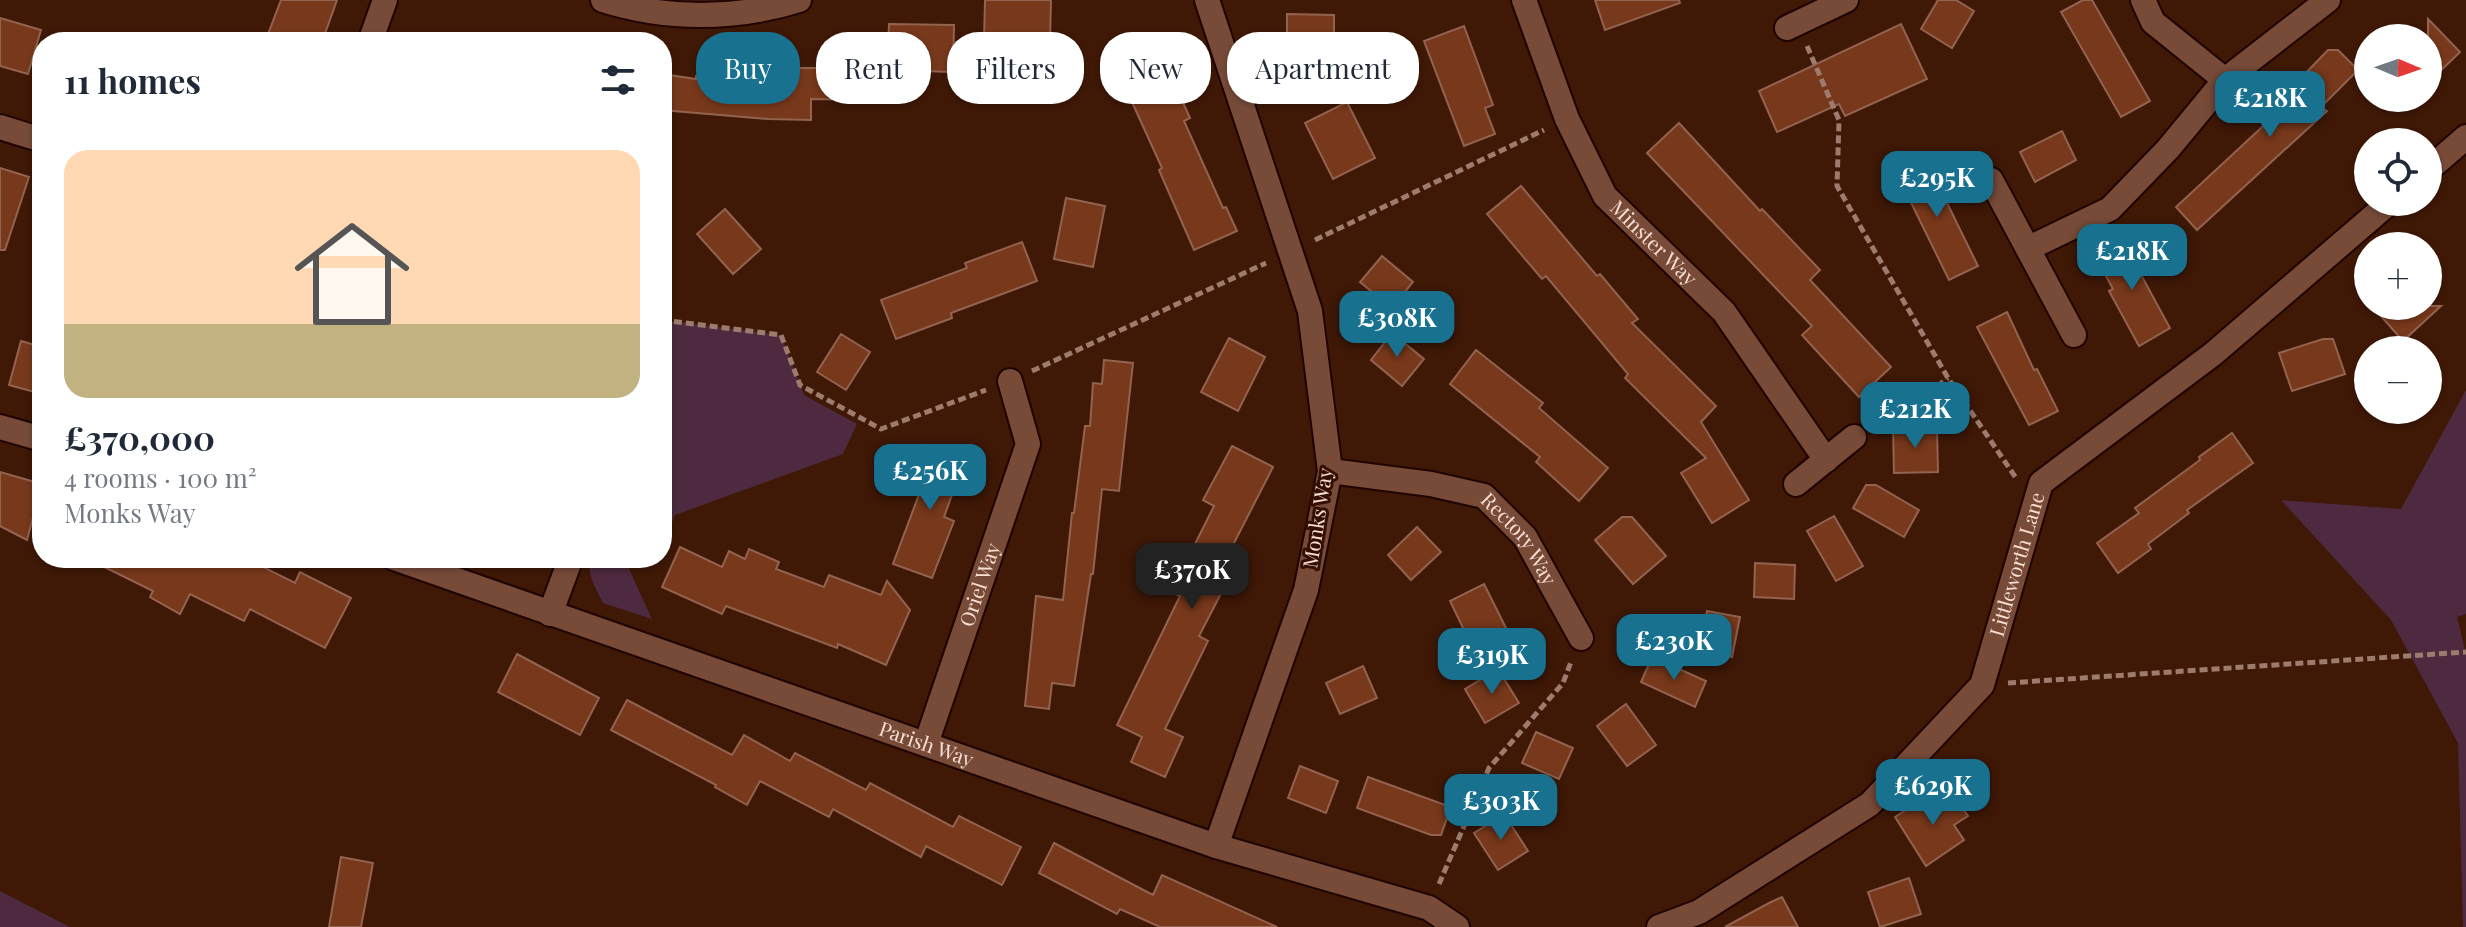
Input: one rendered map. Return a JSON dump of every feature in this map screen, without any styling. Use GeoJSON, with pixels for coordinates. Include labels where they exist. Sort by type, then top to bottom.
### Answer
{"type":"FeatureCollection","features":[{"type":"Feature","properties":{"kind":"street"},"geometry":{"type":"LineString","coordinates":[[374,32],[385,0]]}},
{"type":"Feature","properties":{"kind":"street"},"geometry":{"type":"LineString","coordinates":[[603,0],[657,13],[700,16],[743,12],[799,0]]}},
{"type":"Feature","properties":{"kind":"street","name":"Monks Way"},"geometry":{"type":"LineString","coordinates":[[1207,0],[1310,311],[1330,471],[1306,590],[1216,846]]}},
{"type":"Feature","properties":{"kind":"street","name":"Minster Way"},"geometry":{"type":"LineString","coordinates":[[1524,0],[1567,119],[1605,196],[1724,312],[1826,460]]}},
{"type":"Feature","properties":{"kind":"street"},"geometry":{"type":"LineString","coordinates":[[1804,16],[1846,0]]}},
{"type":"Feature","properties":{"kind":"street"},"geometry":{"type":"LineString","coordinates":[[2143,0],[2153,22],[2225,80]]}},
{"type":"Feature","properties":{"kind":"street"},"geometry":{"type":"LineString","coordinates":[[2029,248],[2110,209],[2168,149],[2225,80],[2328,0]]}},
{"type":"Feature","properties":{"kind":"street"},"geometry":{"type":"LineString","coordinates":[[0,127],[32,137]]}},
{"type":"Feature","properties":{"kind":"street"},"geometry":{"type":"LineString","coordinates":[[2442,158],[2466,137]]}},
{"type":"Feature","properties":{"kind":"street"},"geometry":{"type":"LineString","coordinates":[[1991,180],[2074,335]]}},
{"type":"Feature","properties":{"kind":"street","name":"Littleworth Lane"},"geometry":{"type":"LineString","coordinates":[[1659,927],[1699,912],[1870,804],[1982,685],[2041,483],[2213,354],[2374,216]]}},
{"type":"Feature","properties":{"kind":"street","name":"Oriel Way"},"geometry":{"type":"LineString","coordinates":[[926,744],[1028,444],[1010,381]]}},
{"type":"Feature","properties":{"kind":"street"},"geometry":{"type":"LineString","coordinates":[[0,427],[32,436]]}},
{"type":"Feature","properties":{"kind":"street"},"geometry":{"type":"LineString","coordinates":[[1796,484],[1854,437]]}},
{"type":"Feature","properties":{"kind":"street","name":"Rectory Way"},"geometry":{"type":"LineString","coordinates":[[1330,471],[1431,484],[1484,496],[1525,537],[1581,638]]}},
{"type":"Feature","properties":{"kind":"street","name":"Parish Way"},"geometry":{"type":"LineString","coordinates":[[422,568],[1216,846],[1429,908],[1457,927]]}},
{"type":"Feature","properties":{"kind":"street"},"geometry":{"type":"LineString","coordinates":[[550,614],[567,568]]}},
{"type":"Feature","properties":{"kind":"path"},"geometry":{"type":"LineString","coordinates":[[1804,16],[1839,120],[1837,186],[1948,378],[2008,469]]}},
{"type":"Feature","properties":{"kind":"path"},"geometry":{"type":"LineString","coordinates":[[672,321],[781,335],[800,385],[881,429],[1010,381],[1567,119]]}},
{"type":"Feature","properties":{"kind":"path"},"geometry":{"type":"LineString","coordinates":[[1854,437],[1859,443],[1948,378]]}},
{"type":"Feature","properties":{"kind":"path"},"geometry":{"type":"LineString","coordinates":[[1429,908],[1489,768],[1563,683],[1581,638]]}},
{"type":"Feature","properties":{"kind":"path"},"geometry":{"type":"LineString","coordinates":[[1982,685],[2466,652]]}},
{"type":"Feature","properties":{"kind":"shaded area"},"geometry":{"type":"Polygon","coordinates":[[[672,321],[781,335],[804,395],[857,424],[843,454],[675,515],[672,522],[672,321]]]}},
{"type":"Feature","properties":{"kind":"shaded area"},"geometry":{"type":"Polygon","coordinates":[[[2466,390],[2466,614],[2457,617],[2466,654],[2466,927],[2463,927],[2458,743],[2391,620],[2281,500],[2401,509],[2466,390]]]}},
{"type":"Feature","properties":{"kind":"shaded area"},"geometry":{"type":"Polygon","coordinates":[[[590,568],[629,568],[652,619],[603,603],[590,568]]]}},
{"type":"Feature","properties":{"kind":"shaded area"},"geometry":{"type":"Polygon","coordinates":[[[0,891],[70,927],[0,927],[0,891]]]}},
{"type":"Feature","properties":{"kind":"building"},"geometry":{"type":"Polygon","coordinates":[[[281,0],[337,0],[326,32],[269,32],[281,0]]]}},
{"type":"Feature","properties":{"kind":"building"},"geometry":{"type":"Polygon","coordinates":[[[985,0],[1051,0],[1050,32],[984,32],[985,0]]]}},
{"type":"Feature","properties":{"kind":"building"},"geometry":{"type":"Polygon","coordinates":[[[1595,0],[1679,0],[1680,3],[1605,30],[1595,0]]]}},
{"type":"Feature","properties":{"kind":"building"},"geometry":{"type":"Polygon","coordinates":[[[1938,0],[1956,0],[1974,11],[1952,48],[1921,29],[1938,0]]]}},
{"type":"Feature","properties":{"kind":"building"},"geometry":{"type":"Polygon","coordinates":[[[2083,0],[2092,0],[2150,101],[2121,117],[2061,12],[2083,0]]]}},
{"type":"Feature","properties":{"kind":"building"},"geometry":{"type":"Polygon","coordinates":[[[1287,14],[1334,15],[1334,32],[1287,32],[1287,14]]]}},
{"type":"Feature","properties":{"kind":"building"},"geometry":{"type":"Polygon","coordinates":[[[0,18],[41,30],[32,32],[32,60],[28,74],[0,66],[0,18]]]}},
{"type":"Feature","properties":{"kind":"building"},"geometry":{"type":"Polygon","coordinates":[[[889,24],[954,25],[954,32],[947,32],[947,72],[931,71],[931,32],[889,32],[889,24]]]}},
{"type":"Feature","properties":{"kind":"building"},"geometry":{"type":"Polygon","coordinates":[[[1901,24],[1927,79],[1845,116],[1839,104],[1777,132],[1759,91],[1901,24]]]}},
{"type":"Feature","properties":{"kind":"building"},"geometry":{"type":"Polygon","coordinates":[[[1464,26],[1493,105],[1485,108],[1495,134],[1464,146],[1424,41],[1464,26]]]}},
{"type":"Feature","properties":{"kind":"building"},"geometry":{"type":"Polygon","coordinates":[[[2442,33],[2460,52],[2442,69],[2442,33]]]}},
{"type":"Feature","properties":{"kind":"building"},"geometry":{"type":"Polygon","coordinates":[[[2328,50],[2338,50],[2354,66],[2354,74],[2321,107],[2327,111],[2197,230],[2176,207],[2303,89],[2297,82],[2328,50]]]}},
{"type":"Feature","properties":{"kind":"building"},"geometry":{"type":"Polygon","coordinates":[[[800,68],[816,68],[816,99],[811,99],[811,120],[672,111],[672,75],[696,79],[696,104],[800,104],[800,68]]]}},
{"type":"Feature","properties":{"kind":"building"},"geometry":{"type":"Polygon","coordinates":[[[1133,104],[1184,104],[1190,118],[1184,121],[1223,208],[1226,207],[1237,231],[1194,250],[1159,170],[1162,168],[1133,104]]]}},
{"type":"Feature","properties":{"kind":"building"},"geometry":{"type":"Polygon","coordinates":[[[1348,104],[1375,158],[1333,179],[1305,123],[1348,104]]]}},
{"type":"Feature","properties":{"kind":"building"},"geometry":{"type":"Polygon","coordinates":[[[1679,123],[1760,211],[1762,209],[1820,270],[1810,280],[1891,367],[1859,397],[1802,335],[1812,326],[1647,153],[1679,123]]]}},
{"type":"Feature","properties":{"kind":"building"},"geometry":{"type":"Polygon","coordinates":[[[2062,131],[2076,160],[2035,182],[2020,152],[2062,131]]]}},
{"type":"Feature","properties":{"kind":"building"},"geometry":{"type":"Polygon","coordinates":[[[1925,158],[1978,266],[1949,280],[1896,172],[1925,158]]]}},
{"type":"Feature","properties":{"kind":"building"},"geometry":{"type":"Polygon","coordinates":[[[0,168],[29,177],[5,250],[0,250],[0,168]]]}},
{"type":"Feature","properties":{"kind":"building"},"geometry":{"type":"Polygon","coordinates":[[[1521,186],[1638,319],[1632,323],[1716,406],[1701,422],[1749,500],[1712,523],[1681,473],[1706,458],[1625,378],[1628,374],[1546,276],[1542,279],[1487,214],[1521,186]]]}},
{"type":"Feature","properties":{"kind":"building"},"geometry":{"type":"Polygon","coordinates":[[[1066,198],[1105,206],[1093,267],[1054,259],[1066,198]]]}},
{"type":"Feature","properties":{"kind":"building"},"geometry":{"type":"Polygon","coordinates":[[[725,209],[761,249],[733,274],[697,234],[725,209]]]}},
{"type":"Feature","properties":{"kind":"building"},"geometry":{"type":"Polygon","coordinates":[[[2125,237],[2137,258],[2133,260],[2170,328],[2139,346],[2109,291],[2113,289],[2094,254],[2125,237]]]}},
{"type":"Feature","properties":{"kind":"building"},"geometry":{"type":"Polygon","coordinates":[[[1022,242],[1037,281],[951,313],[952,318],[896,339],[881,300],[967,268],[965,263],[1022,242]]]}},
{"type":"Feature","properties":{"kind":"building"},"geometry":{"type":"Polygon","coordinates":[[[1382,256],[1413,282],[1392,308],[1360,282],[1382,256]]]}},
{"type":"Feature","properties":{"kind":"building"},"geometry":{"type":"Polygon","coordinates":[[[2007,312],[2034,370],[2037,369],[2058,411],[2029,425],[1977,327],[2007,312]]]}},
{"type":"Feature","properties":{"kind":"building"},"geometry":{"type":"Polygon","coordinates":[[[2384,320],[2426,320],[2408,336],[2399,336],[2384,320]]]}},
{"type":"Feature","properties":{"kind":"building"},"geometry":{"type":"Polygon","coordinates":[[[1392,333],[1424,359],[1402,386],[1371,360],[1392,333]]]}},
{"type":"Feature","properties":{"kind":"building"},"geometry":{"type":"Polygon","coordinates":[[[841,334],[870,352],[846,390],[817,372],[841,334]]]}},
{"type":"Feature","properties":{"kind":"building"},"geometry":{"type":"Polygon","coordinates":[[[1229,338],[1265,357],[1238,411],[1201,392],[1229,338]]]}},
{"type":"Feature","properties":{"kind":"building"},"geometry":{"type":"Polygon","coordinates":[[[2323,339],[2333,339],[2345,374],[2292,391],[2279,353],[2323,339]]]}},
{"type":"Feature","properties":{"kind":"building"},"geometry":{"type":"Polygon","coordinates":[[[21,341],[32,344],[32,391],[9,385],[21,341]]]}},
{"type":"Feature","properties":{"kind":"building"},"geometry":{"type":"Polygon","coordinates":[[[1476,350],[1543,403],[1539,408],[1608,468],[1579,501],[1536,462],[1540,457],[1450,384],[1476,350]]]}},
{"type":"Feature","properties":{"kind":"building"},"geometry":{"type":"Polygon","coordinates":[[[1104,360],[1133,363],[1119,491],[1102,489],[1093,574],[1074,686],[1052,683],[1049,709],[1025,706],[1036,596],[1063,600],[1085,426],[1090,426],[1093,383],[1102,384],[1104,360]]]}},
{"type":"Feature","properties":{"kind":"building"},"geometry":{"type":"Polygon","coordinates":[[[1893,428],[1937,428],[1938,472],[1894,473],[1893,428]]]}},
{"type":"Feature","properties":{"kind":"building"},"geometry":{"type":"Polygon","coordinates":[[[2232,433],[2253,463],[2187,510],[2189,513],[2148,544],[2151,549],[2118,573],[2097,543],[2139,513],[2135,508],[2232,433]]]}},
{"type":"Feature","properties":{"kind":"building"},"geometry":{"type":"Polygon","coordinates":[[[926,445],[965,459],[944,517],[954,521],[932,578],[893,564],[921,489],[912,486],[926,445]]]}},
{"type":"Feature","properties":{"kind":"building"},"geometry":{"type":"Polygon","coordinates":[[[1232,446],[1273,467],[1232,547],[1242,553],[1199,636],[1208,641],[1165,729],[1183,737],[1165,777],[1131,762],[1142,737],[1117,725],[1180,596],[1171,592],[1214,506],[1203,500],[1232,446]]]}},
{"type":"Feature","properties":{"kind":"building"},"geometry":{"type":"Polygon","coordinates":[[[0,472],[32,481],[32,521],[27,540],[0,526],[0,472]]]}},
{"type":"Feature","properties":{"kind":"building"},"geometry":{"type":"Polygon","coordinates":[[[1866,485],[1876,485],[1919,510],[1904,537],[1853,508],[1866,485]]]}},
{"type":"Feature","properties":{"kind":"building"},"geometry":{"type":"Polygon","coordinates":[[[1834,516],[1863,566],[1836,581],[1807,531],[1834,516]]]}},
{"type":"Feature","properties":{"kind":"building"},"geometry":{"type":"Polygon","coordinates":[[[1622,517],[1632,517],[1666,556],[1633,584],[1595,540],[1622,517]]]}},
{"type":"Feature","properties":{"kind":"building"},"geometry":{"type":"Polygon","coordinates":[[[1417,527],[1441,552],[1411,580],[1388,555],[1417,527]]]}},
{"type":"Feature","properties":{"kind":"building"},"geometry":{"type":"Polygon","coordinates":[[[680,547],[722,567],[729,551],[745,559],[749,549],[779,562],[776,569],[824,587],[829,575],[881,595],[887,581],[910,610],[886,665],[838,644],[837,648],[726,606],[722,614],[662,587],[680,547]]]}},
{"type":"Feature","properties":{"kind":"building"},"geometry":{"type":"Polygon","coordinates":[[[1755,563],[1795,565],[1794,599],[1754,597],[1755,563]]]}},
{"type":"Feature","properties":{"kind":"building"},"geometry":{"type":"Polygon","coordinates":[[[106,568],[265,568],[295,583],[300,572],[351,598],[325,648],[250,609],[244,621],[190,594],[180,614],[150,597],[153,591],[106,568]]]}},
{"type":"Feature","properties":{"kind":"building"},"geometry":{"type":"Polygon","coordinates":[[[1484,584],[1511,638],[1476,655],[1450,601],[1484,584]]]}},
{"type":"Feature","properties":{"kind":"building"},"geometry":{"type":"Polygon","coordinates":[[[1707,611],[1740,617],[1732,657],[1699,651],[1707,611]]]}},
{"type":"Feature","properties":{"kind":"building"},"geometry":{"type":"Polygon","coordinates":[[[517,654],[599,698],[580,735],[498,692],[517,654]]]}},
{"type":"Feature","properties":{"kind":"building"},"geometry":{"type":"Polygon","coordinates":[[[1652,657],[1706,681],[1695,707],[1641,682],[1652,657]]]}},
{"type":"Feature","properties":{"kind":"building"},"geometry":{"type":"Polygon","coordinates":[[[1363,666],[1377,698],[1340,714],[1326,683],[1363,666]]]}},
{"type":"Feature","properties":{"kind":"building"},"geometry":{"type":"Polygon","coordinates":[[[1498,669],[1519,703],[1485,723],[1465,689],[1498,669]]]}},
{"type":"Feature","properties":{"kind":"building"},"geometry":{"type":"Polygon","coordinates":[[[627,700],[732,755],[744,735],[790,761],[795,753],[866,790],[870,783],[953,827],[959,816],[1021,847],[1002,885],[926,846],[921,857],[833,809],[829,817],[760,781],[747,805],[716,785],[611,730],[627,700]]]}},
{"type":"Feature","properties":{"kind":"building"},"geometry":{"type":"Polygon","coordinates":[[[1626,704],[1656,745],[1627,766],[1597,726],[1626,704]]]}},
{"type":"Feature","properties":{"kind":"building"},"geometry":{"type":"Polygon","coordinates":[[[1536,732],[1573,748],[1559,779],[1522,763],[1536,732]]]}},
{"type":"Feature","properties":{"kind":"building"},"geometry":{"type":"Polygon","coordinates":[[[1300,766],[1338,781],[1326,813],[1288,798],[1300,766]]]}},
{"type":"Feature","properties":{"kind":"building"},"geometry":{"type":"Polygon","coordinates":[[[1368,777],[1451,807],[1441,835],[1431,835],[1357,808],[1368,777]]]}},
{"type":"Feature","properties":{"kind":"building"},"geometry":{"type":"Polygon","coordinates":[[[1953,794],[1968,816],[1954,825],[1964,840],[1926,866],[1895,817],[1928,795],[1936,805],[1953,794]]]}},
{"type":"Feature","properties":{"kind":"building"},"geometry":{"type":"Polygon","coordinates":[[[1504,814],[1528,851],[1498,870],[1474,833],[1504,814]]]}},
{"type":"Feature","properties":{"kind":"building"},"geometry":{"type":"Polygon","coordinates":[[[1054,843],[1153,895],[1162,875],[1277,927],[1160,927],[1120,909],[1117,914],[1039,873],[1054,843]]]}},
{"type":"Feature","properties":{"kind":"building"},"geometry":{"type":"Polygon","coordinates":[[[341,857],[373,863],[361,927],[329,927],[341,857]]]}},
{"type":"Feature","properties":{"kind":"building"},"geometry":{"type":"Polygon","coordinates":[[[1909,878],[1921,914],[1880,927],[1868,892],[1909,878]]]}},
{"type":"Feature","properties":{"kind":"building"},"geometry":{"type":"Polygon","coordinates":[[[1782,897],[1798,927],[1725,927],[1769,903],[1782,897]]]}}]}
